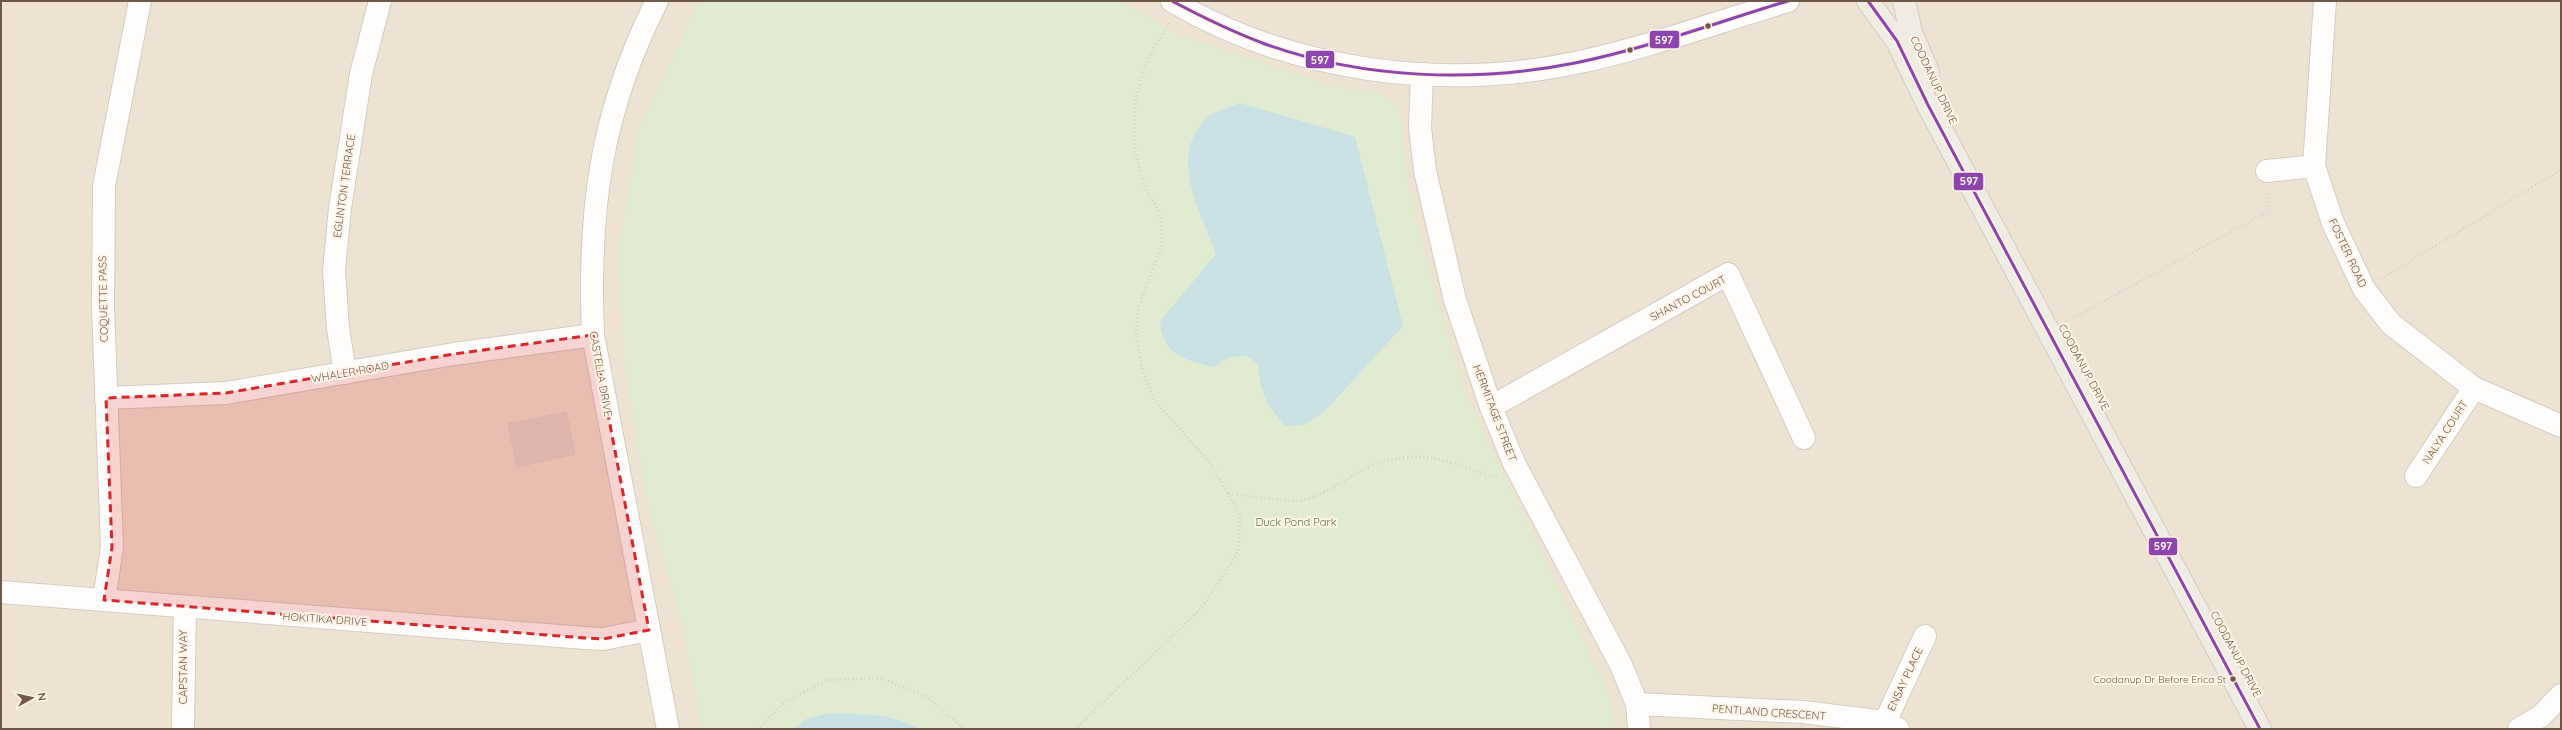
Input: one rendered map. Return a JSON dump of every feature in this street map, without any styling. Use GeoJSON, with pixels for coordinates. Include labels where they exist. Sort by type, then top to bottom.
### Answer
{"type":"FeatureCollection","features":[{"type":"Feature","properties":{"kind":"main road","name":"COODANUP DRIVE"},"geometry":{"type":"LineString","coordinates":[[1868,1],[1897,41],[1928,104],[2260,729]]}},
{"type":"Feature","properties":{"kind":"main road","name":"COODANUP DRIVE"},"geometry":{"type":"LineString","coordinates":[[1904,1],[1914,39],[1934,85],[2276,729]]}},
{"type":"Feature","properties":{"kind":"street","name":"COQUETTE PASS"},"geometry":{"type":"LineString","coordinates":[[104,600],[112,547],[102,306],[104,186],[140,1]]}},
{"type":"Feature","properties":{"kind":"street","name":"EGLINTON TERRACE"},"geometry":{"type":"LineString","coordinates":[[345,373],[338,328],[334,271],[340,208],[361,74],[380,1]]}},
{"type":"Feature","properties":{"kind":"street","name":"CASTELLA DRIVE"},"geometry":{"type":"LineString","coordinates":[[657,1],[628,66],[609,124],[597,182],[591,275],[593,335],[668,729]]}},
{"type":"Feature","properties":{"kind":"street"},"geometry":{"type":"LineString","coordinates":[[1172,9],[1292,52],[1339,63],[1422,74],[1486,75],[1575,63],[1663,40],[1788,1]]}},
{"type":"Feature","properties":{"kind":"street","name":"FOSTER ROAD"},"geometry":{"type":"LineString","coordinates":[[2325,1],[2314,166],[2333,223],[2364,289],[2391,324],[2474,388],[2561,426]]}},
{"type":"Feature","properties":{"kind":"street","name":"HERMITAGE STREET"},"geometry":{"type":"LineString","coordinates":[[1422,74],[1420,128],[1431,197],[1455,300],[1491,407],[1514,463],[1621,665],[1637,704],[1640,729]]}},
{"type":"Feature","properties":{"kind":"street"},"geometry":{"type":"LineString","coordinates":[[2267,171],[2314,166]]}},
{"type":"Feature","properties":{"kind":"street","name":"SHANTO COURT"},"geometry":{"type":"LineString","coordinates":[[1491,407],[1728,274],[1804,438]]}},
{"type":"Feature","properties":{"kind":"street","name":"WHALER ROAD"},"geometry":{"type":"LineString","coordinates":[[106,398],[226,393],[454,354],[593,335]]}},
{"type":"Feature","properties":{"kind":"street","name":"NALYA COURT"},"geometry":{"type":"LineString","coordinates":[[2416,476],[2474,388]]}},
{"type":"Feature","properties":{"kind":"street","name":"HOKITIKA DRIVE"},"geometry":{"type":"LineString","coordinates":[[1,592],[185,608],[585,638],[603,639],[649,630]]}},
{"type":"Feature","properties":{"kind":"street","name":"CAPSTAN WAY"},"geometry":{"type":"LineString","coordinates":[[183,726],[185,608]]}},
{"type":"Feature","properties":{"kind":"street","name":"ENSAY PLACE"},"geometry":{"type":"LineString","coordinates":[[1892,725],[1925,636]]}},
{"type":"Feature","properties":{"kind":"street"},"geometry":{"type":"LineString","coordinates":[[2519,729],[2546,722],[2561,694]]}},
{"type":"Feature","properties":{"kind":"street","name":"PENTLAND CRESCENT"},"geometry":{"type":"LineString","coordinates":[[1637,704],[1803,712],[1892,725]]}},
{"type":"Feature","properties":{"kind":"path"},"geometry":{"type":"LineString","coordinates":[[1075,729],[1201,609],[1238,552],[1240,515],[1211,464],[1154,400],[1143,371],[1136,337],[1138,308],[1162,244],[1161,216],[1144,186],[1134,147],[1135,101],[1146,62],[1172,9]]}},
{"type":"Feature","properties":{"kind":"path"},"geometry":{"type":"LineString","coordinates":[[2364,289],[2557,172],[2561,168]]}},
{"type":"Feature","properties":{"kind":"path"},"geometry":{"type":"LineString","coordinates":[[2062,324],[2270,211],[2267,171]]}},
{"type":"Feature","properties":{"kind":"path"},"geometry":{"type":"LineString","coordinates":[[1228,494],[1303,500],[1331,491],[1361,470],[1392,460],[1419,456],[1449,461],[1477,473],[1495,476],[1500,473]]}},
{"type":"Feature","properties":{"kind":"path"},"geometry":{"type":"LineString","coordinates":[[757,729],[784,704],[826,680],[880,678],[927,696],[964,729]]}},
{"type":"Feature","properties":{"kind":"highlighted area"},"geometry":{"type":"Polygon","coordinates":[[[593,335],[649,630],[603,639],[104,600],[112,547],[106,398],[226,393],[454,354],[593,335]]]}},
{"type":"Feature","properties":{"kind":"shaded area"},"geometry":{"type":"Polygon","coordinates":[[[1,1],[2561,1],[2561,729],[1,729],[1,1]]]}},
{"type":"Feature","properties":{"kind":"green space","name":"Duck Pond Park"},"geometry":{"type":"Polygon","coordinates":[[[699,1],[1120,1],[1179,35],[1330,85],[1379,93],[1400,106],[1408,183],[1439,307],[1470,404],[1610,695],[1615,729],[701,729],[691,668],[676,602],[647,502],[624,361],[618,251],[639,128],[699,1]]]}},
{"type":"Feature","properties":{"kind":"water"},"geometry":{"type":"Polygon","coordinates":[[[1240,103],[1355,137],[1403,326],[1325,411],[1304,425],[1285,426],[1273,412],[1263,391],[1258,364],[1245,355],[1227,358],[1215,367],[1194,362],[1185,359],[1171,349],[1162,333],[1160,321],[1216,254],[1196,203],[1191,184],[1188,166],[1189,149],[1195,133],[1207,118],[1218,111],[1240,103]]]}},
{"type":"Feature","properties":{"kind":"water"},"geometry":{"type":"Polygon","coordinates":[[[826,714],[874,715],[898,719],[919,729],[794,729],[806,719],[826,714]]]}},
{"type":"Feature","properties":{"kind":"building"},"geometry":{"type":"Polygon","coordinates":[[[566,412],[575,454],[517,467],[508,424],[566,412]]]}},
{"type":"Feature","properties":{"kind":"transit line","name":"597"},"geometry":{"type":"LineString","coordinates":[[1172,1],[1241,34],[1265,44],[1302,56],[1341,65],[1380,71],[1458,75],[1537,69],[1602,57],[1656,42],[1788,1]]}},
{"type":"Feature","properties":{"kind":"transit line","name":"597"},"geometry":{"type":"LineString","coordinates":[[1868,1],[1897,41],[1928,105],[2260,729]]}},
{"type":"Feature","properties":{"kind":"place","name":"Coodanup Dr Before Erica St"},"geometry":{"type":"Point","coordinates":[2233,679]}}]}
